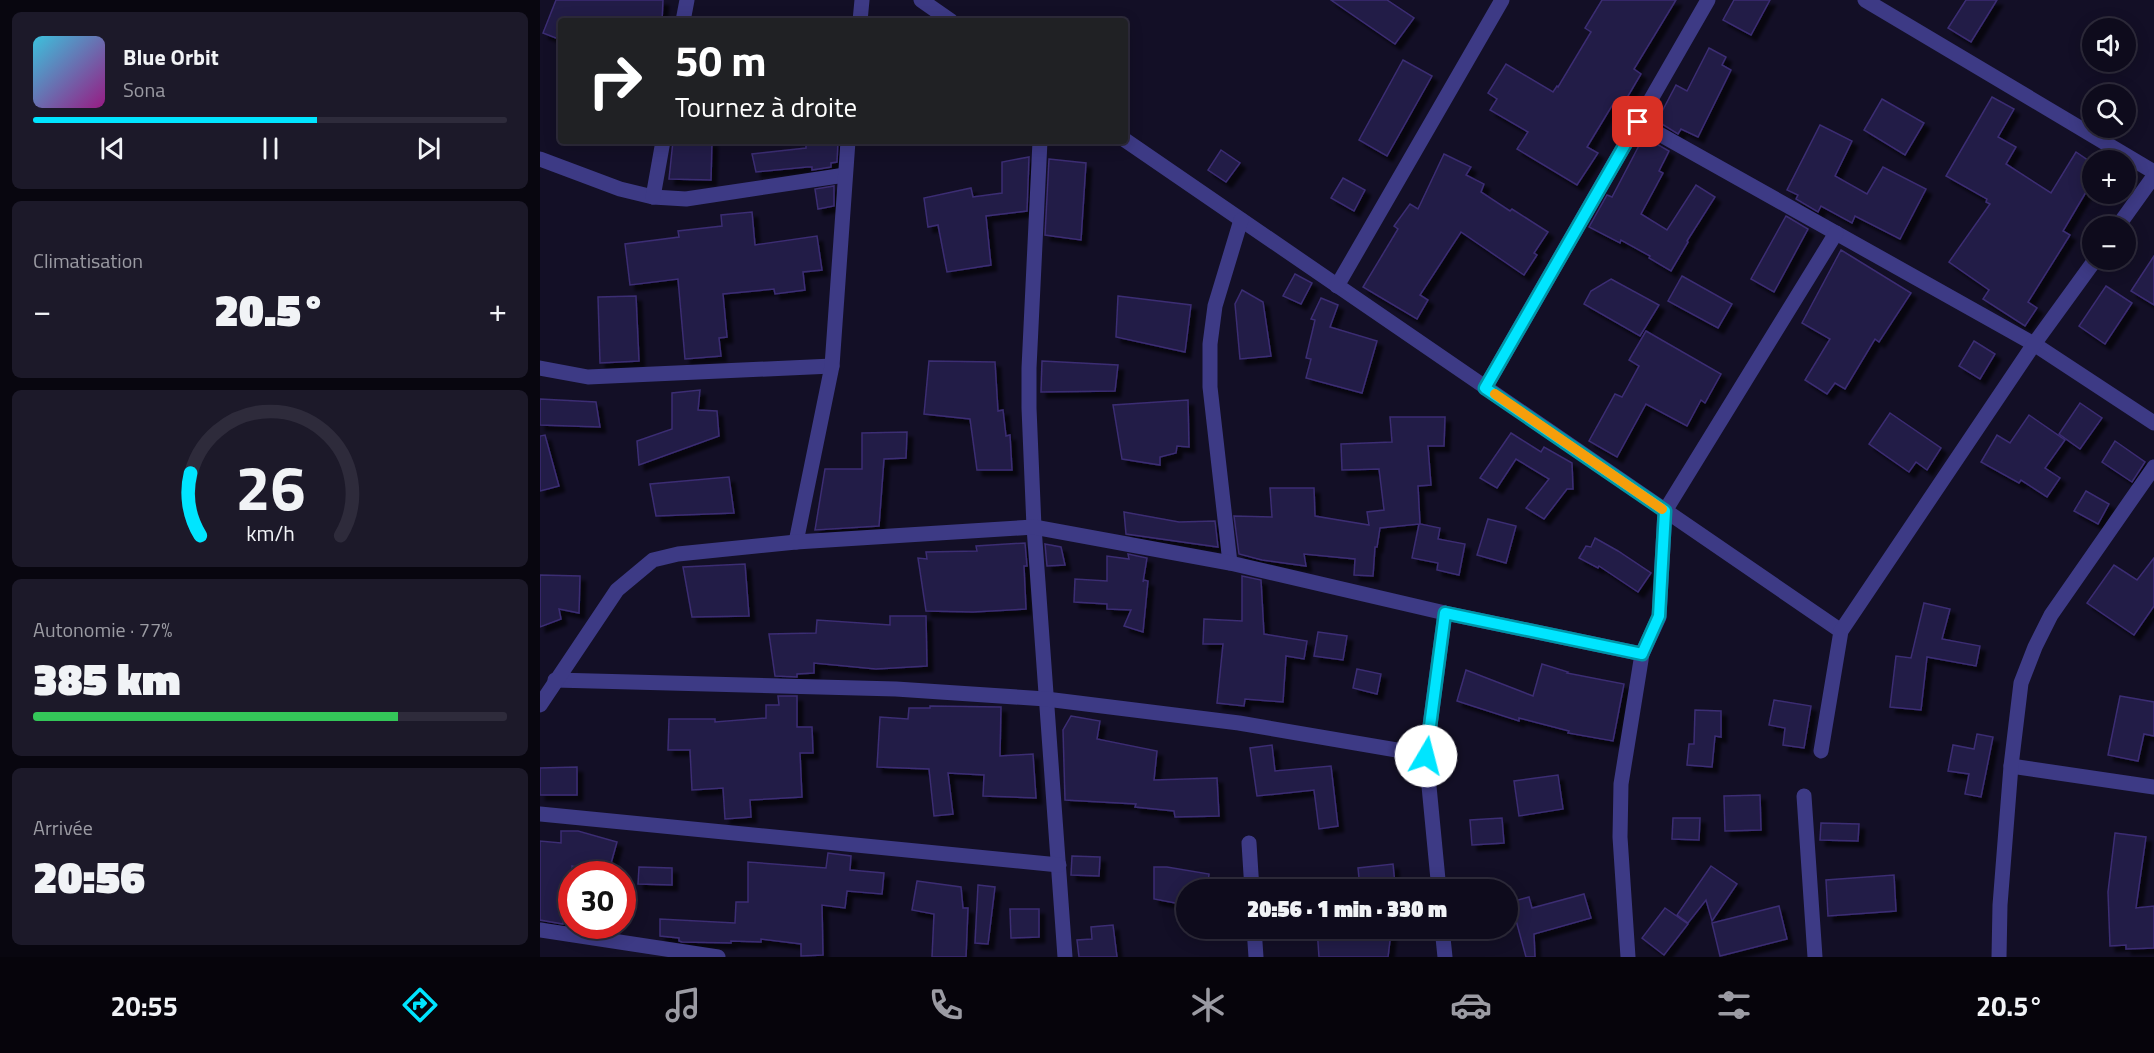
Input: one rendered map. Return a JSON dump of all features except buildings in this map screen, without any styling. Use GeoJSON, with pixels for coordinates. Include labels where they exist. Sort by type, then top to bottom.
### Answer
{"type":"FeatureCollection","features":[{"type":"Feature","properties":{"kind":"street"},"geometry":{"type":"LineString","coordinates":[[684,18],[687,0]]}},
{"type":"Feature","properties":{"kind":"street"},"geometry":{"type":"LineString","coordinates":[[860,18],[862,0]]}},
{"type":"Feature","properties":{"kind":"street"},"geometry":{"type":"LineString","coordinates":[[921,0],[947,18]]}},
{"type":"Feature","properties":{"kind":"street"},"geometry":{"type":"LineString","coordinates":[[1337,286],[1502,0]]}},
{"type":"Feature","properties":{"kind":"street"},"geometry":{"type":"LineString","coordinates":[[1485,388],[1708,0]]}},
{"type":"Feature","properties":{"kind":"street"},"geometry":{"type":"LineString","coordinates":[[1865,0],[2154,174],[2125,216]]}},
{"type":"Feature","properties":{"kind":"street"},"geometry":{"type":"LineString","coordinates":[[1638,122],[2034,344],[2154,423]]}},
{"type":"Feature","properties":{"kind":"street"},"geometry":{"type":"LineString","coordinates":[[1128,142],[1841,631]]}},
{"type":"Feature","properties":{"kind":"street"},"geometry":{"type":"LineString","coordinates":[[653,197],[662,144]]}},
{"type":"Feature","properties":{"kind":"street"},"geometry":{"type":"LineString","coordinates":[[796,542],[832,366],[848,144]]}},
{"type":"Feature","properties":{"kind":"street"},"geometry":{"type":"LineString","coordinates":[[1040,144],[1029,368],[1034,527],[1065,957]]}},
{"type":"Feature","properties":{"kind":"street"},"geometry":{"type":"LineString","coordinates":[[540,159],[620,189],[653,197],[686,199],[845,175]]}},
{"type":"Feature","properties":{"kind":"street"},"geometry":{"type":"LineString","coordinates":[[1230,563],[1210,387],[1210,344],[1215,306],[1241,220]]}},
{"type":"Feature","properties":{"kind":"street"},"geometry":{"type":"LineString","coordinates":[[1628,957],[1620,837],[1621,784],[1642,654],[1659,616],[1665,511],[1836,233]]}},
{"type":"Feature","properties":{"kind":"street"},"geometry":{"type":"LineString","coordinates":[[1821,751],[1841,631],[2034,344],[2088,270]]}},
{"type":"Feature","properties":{"kind":"street"},"geometry":{"type":"LineString","coordinates":[[540,368],[588,377],[832,366]]}},
{"type":"Feature","properties":{"kind":"street"},"geometry":{"type":"LineString","coordinates":[[2000,957],[2000,905],[2011,766],[2021,683],[2051,615],[2154,467]]}},
{"type":"Feature","properties":{"kind":"street"},"geometry":{"type":"LineString","coordinates":[[540,705],[617,590],[653,560],[678,554],[796,542],[1034,527],[1230,563],[1445,613],[1642,654]]}},
{"type":"Feature","properties":{"kind":"street"},"geometry":{"type":"LineString","coordinates":[[1437,879],[1426,756],[1445,613]]}},
{"type":"Feature","properties":{"kind":"street"},"geometry":{"type":"LineString","coordinates":[[555,680],[896,689],[1046,699],[1239,723],[1426,756]]}},
{"type":"Feature","properties":{"kind":"street"},"geometry":{"type":"LineString","coordinates":[[2011,766],[2154,787]]}},
{"type":"Feature","properties":{"kind":"street"},"geometry":{"type":"LineString","coordinates":[[1804,796],[1815,957]]}},
{"type":"Feature","properties":{"kind":"street"},"geometry":{"type":"LineString","coordinates":[[540,814],[1059,865]]}},
{"type":"Feature","properties":{"kind":"street"},"geometry":{"type":"LineString","coordinates":[[1249,843],[1251,879]]}},
{"type":"Feature","properties":{"kind":"street"},"geometry":{"type":"LineString","coordinates":[[540,930],[718,957]]}},
{"type":"Feature","properties":{"kind":"street"},"geometry":{"type":"LineString","coordinates":[[1255,939],[1256,957]]}},
{"type":"Feature","properties":{"kind":"street"},"geometry":{"type":"LineString","coordinates":[[1443,939],[1445,957]]}},
{"type":"Feature","properties":{"kind":"slow traffic"},"geometry":{"type":"LineString","coordinates":[[1495,394],[1662,509]]}},
{"type":"Feature","properties":{"kind":"route"},"geometry":{"type":"LineString","coordinates":[[1426,756],[1445,613],[1642,654],[1659,616],[1665,511],[1485,388],[1638,122]]}}]}
